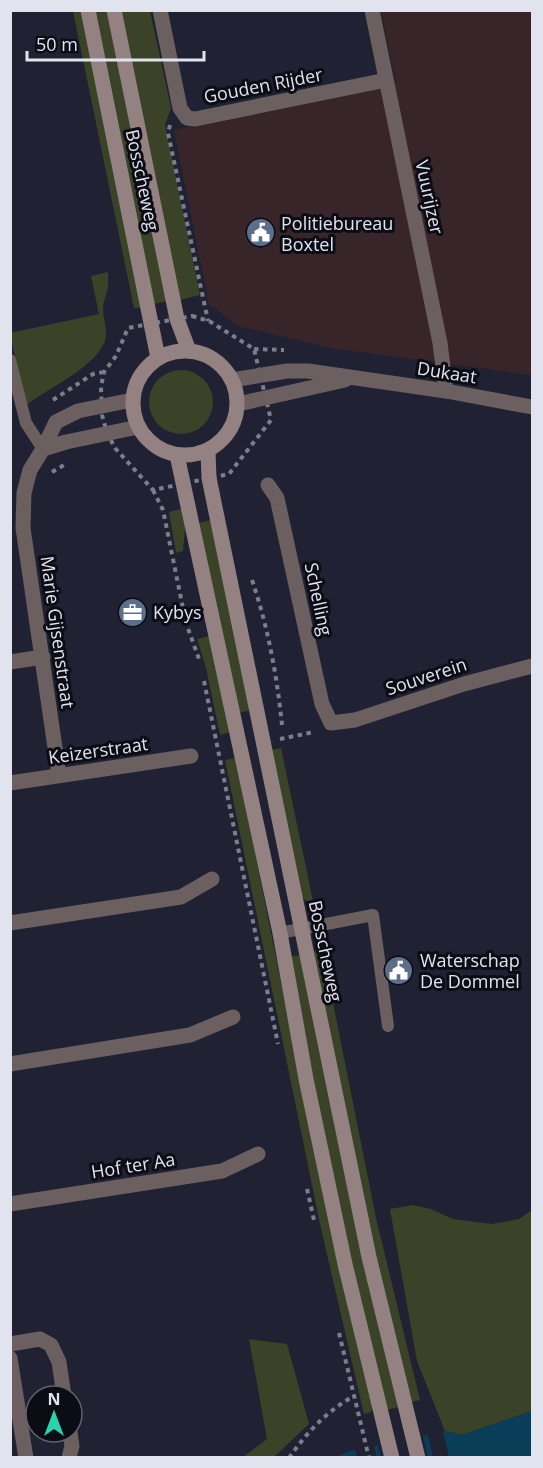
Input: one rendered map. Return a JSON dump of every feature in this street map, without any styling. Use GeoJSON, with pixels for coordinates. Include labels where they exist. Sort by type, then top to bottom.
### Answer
{"type":"FeatureCollection","features":[{"type":"Feature","properties":{"kind":"main road","name":"Bosscheweg"},"geometry":{"type":"LineString","coordinates":[[88,10],[153,324],[158,358]]}},
{"type":"Feature","properties":{"kind":"main road","name":"Bosscheweg"},"geometry":{"type":"LineString","coordinates":[[114,10],[177,319],[189,351]]}},
{"type":"Feature","properties":{"kind":"main road"},"geometry":{"type":"LineString","coordinates":[[189,351],[210,357],[219,363],[232,380],[238,404],[232,426],[226,436],[208,451],[193,455],[177,455],[161,450],[148,441],[138,427],[133,414],[132,400],[134,388],[148,366],[158,358],[173,352],[189,351]]}},
{"type":"Feature","properties":{"kind":"main road","name":"Bosscheweg"},"geometry":{"type":"LineString","coordinates":[[208,451],[209,478],[369,1257],[418,1458]]}},
{"type":"Feature","properties":{"kind":"main road"},"geometry":{"type":"LineString","coordinates":[[177,455],[279,933],[308,1091],[345,1264],[392,1458]]}},
{"type":"Feature","properties":{"kind":"street","name":"Gouden Rijder"},"geometry":{"type":"LineString","coordinates":[[160,10],[180,108],[187,118],[195,119],[386,80]]}},
{"type":"Feature","properties":{"kind":"street","name":"Vuurijzer"},"geometry":{"type":"LineString","coordinates":[[372,10],[440,343],[446,391]]}},
{"type":"Feature","properties":{"kind":"street","name":"Dukaat"},"geometry":{"type":"LineString","coordinates":[[232,380],[287,371],[308,371],[446,391],[532,407]]}},
{"type":"Feature","properties":{"kind":"street","name":"Dukaat"},"geometry":{"type":"LineString","coordinates":[[238,404],[354,378]]}},
{"type":"Feature","properties":{"kind":"street","name":"Marie Gijsenstraat"},"geometry":{"type":"LineString","coordinates":[[59,775],[43,657],[17,529],[30,470],[56,422],[78,411],[132,400]]}},
{"type":"Feature","properties":{"kind":"street"},"geometry":{"type":"LineString","coordinates":[[43,449],[138,427]]}},
{"type":"Feature","properties":{"kind":"street","name":"Schelling"},"geometry":{"type":"LineString","coordinates":[[268,485],[277,498],[322,704],[331,723]]}},
{"type":"Feature","properties":{"kind":"street"},"geometry":{"type":"LineString","coordinates":[[10,662],[43,657]]}},
{"type":"Feature","properties":{"kind":"street","name":"Souverein"},"geometry":{"type":"LineString","coordinates":[[331,723],[355,720],[464,684],[532,666]]}},
{"type":"Feature","properties":{"kind":"street","name":"Keizerstraat"},"geometry":{"type":"LineString","coordinates":[[10,783],[191,756]]}},
{"type":"Feature","properties":{"kind":"street"},"geometry":{"type":"LineString","coordinates":[[10,922],[181,897],[212,879]]}},
{"type":"Feature","properties":{"kind":"street"},"geometry":{"type":"LineString","coordinates":[[10,1064],[190,1035],[233,1017]]}},
{"type":"Feature","properties":{"kind":"street","name":"Hof ter Aa"},"geometry":{"type":"LineString","coordinates":[[10,1204],[222,1171],[258,1154]]}},
{"type":"Feature","properties":{"kind":"street"},"geometry":{"type":"LineString","coordinates":[[10,1344],[40,1339],[51,1345],[59,1362],[62,1384]]}},
{"type":"Feature","properties":{"kind":"street"},"geometry":{"type":"LineString","coordinates":[[10,1358],[26,1458]]}},
{"type":"Feature","properties":{"kind":"lane"},"geometry":{"type":"LineString","coordinates":[[10,360],[26,423],[43,449]]}},
{"type":"Feature","properties":{"kind":"lane"},"geometry":{"type":"LineString","coordinates":[[279,933],[373,915],[388,1026]]}},
{"type":"Feature","properties":{"kind":"path","name":"Bosscheweg"},"geometry":{"type":"LineString","coordinates":[[180,108],[170,124],[168,133],[209,321]]}},
{"type":"Feature","properties":{"kind":"path"},"geometry":{"type":"LineString","coordinates":[[153,489],[229,474],[271,420],[254,349],[209,321],[192,316],[128,328],[116,356],[104,372],[101,406],[107,433],[115,448],[153,489],[163,510],[186,623],[199,659],[217,751]]}},
{"type":"Feature","properties":{"kind":"path"},"geometry":{"type":"LineString","coordinates":[[104,450],[115,448]]}},
{"type":"Feature","properties":{"kind":"path"},"geometry":{"type":"LineString","coordinates":[[24,494],[55,470],[73,460]]}},
{"type":"Feature","properties":{"kind":"path"},"geometry":{"type":"LineString","coordinates":[[289,1458],[302,1439],[334,1407],[354,1396]]}},
{"type":"Feature","properties":{"kind":"path"},"geometry":{"type":"LineString","coordinates":[[360,1417],[369,1458]]}},
{"type":"Feature","properties":{"kind":"shaded area"},"geometry":{"type":"Polygon","coordinates":[[[381,11],[532,11],[532,375],[330,348],[238,326],[209,304],[174,130],[396,84],[381,11]]]}},
{"type":"Feature","properties":{"kind":"green space"},"geometry":{"type":"Polygon","coordinates":[[[73,11],[82,11],[143,307],[134,308],[73,11]]]}},
{"type":"Feature","properties":{"kind":"green space"},"geometry":{"type":"Polygon","coordinates":[[[94,11],[107,11],[167,301],[154,304],[94,11]]]}},
{"type":"Feature","properties":{"kind":"green space"},"geometry":{"type":"Polygon","coordinates":[[[119,11],[150,11],[171,108],[165,125],[200,295],[179,300],[119,11]]]}},
{"type":"Feature","properties":{"kind":"green space"},"geometry":{"type":"Polygon","coordinates":[[[108,272],[108,286],[103,304],[106,337],[102,347],[84,367],[25,406],[10,333],[99,314],[91,276],[108,272]]]}},
{"type":"Feature","properties":{"kind":"green space"},"geometry":{"type":"Polygon","coordinates":[[[181,370],[193,372],[204,379],[211,390],[213,402],[211,414],[204,425],[193,432],[181,434],[169,432],[158,425],[151,414],[149,402],[151,390],[158,379],[169,372],[181,370]]]}},
{"type":"Feature","properties":{"kind":"green space"},"geometry":{"type":"Polygon","coordinates":[[[184,508],[186,517],[183,551],[176,553],[169,512],[184,508]]]}},
{"type":"Feature","properties":{"kind":"green space"},"geometry":{"type":"Polygon","coordinates":[[[211,520],[251,710],[238,713],[199,523],[211,520]]]}},
{"type":"Feature","properties":{"kind":"green space"},"geometry":{"type":"Polygon","coordinates":[[[210,636],[230,732],[220,735],[206,668],[197,639],[210,636]]]}},
{"type":"Feature","properties":{"kind":"green space"},"geometry":{"type":"Polygon","coordinates":[[[281,748],[314,906],[312,908],[301,895],[271,750],[281,748]]]}},
{"type":"Feature","properties":{"kind":"green space"},"geometry":{"type":"Polygon","coordinates":[[[236,758],[328,1218],[373,1403],[371,1412],[364,1414],[320,1224],[225,760],[236,758]]]}},
{"type":"Feature","properties":{"kind":"green space"},"geometry":{"type":"Polygon","coordinates":[[[321,943],[376,1218],[420,1400],[412,1402],[368,1230],[314,953],[321,943]]]}},
{"type":"Feature","properties":{"kind":"green space"},"geometry":{"type":"Polygon","coordinates":[[[301,955],[399,1407],[386,1410],[351,1264],[288,957],[301,955]]]}},
{"type":"Feature","properties":{"kind":"green space"},"geometry":{"type":"Polygon","coordinates":[[[413,1205],[431,1209],[453,1219],[492,1224],[519,1219],[532,1210],[532,1411],[462,1435],[445,1431],[417,1361],[390,1209],[413,1205]]]}},
{"type":"Feature","properties":{"kind":"green space"},"geometry":{"type":"Polygon","coordinates":[[[249,1339],[287,1344],[309,1424],[274,1457],[243,1457],[267,1439],[249,1339]]]}},
{"type":"Feature","properties":{"kind":"water"},"geometry":{"type":"Polygon","coordinates":[[[532,1411],[532,1457],[333,1458],[350,1451],[445,1431],[462,1435],[532,1411]]]}},
{"type":"Feature","properties":{"kind":"pier"},"geometry":{"type":"Polygon","coordinates":[[[442,1428],[449,1457],[433,1457],[427,1431],[442,1428]]]}},
{"type":"Feature","properties":{"kind":"pier"},"geometry":{"type":"Polygon","coordinates":[[[422,1432],[428,1457],[381,1457],[377,1442],[422,1432]]]}},
{"type":"Feature","properties":{"kind":"pier"},"geometry":{"type":"Polygon","coordinates":[[[373,1443],[377,1457],[357,1457],[354,1447],[373,1443]]]}},
{"type":"Feature","properties":{"kind":"place","name":"Politiebureau Boxtel"},"geometry":{"type":"Point","coordinates":[260,233]}},
{"type":"Feature","properties":{"kind":"place","name":"Kybys"},"geometry":{"type":"Point","coordinates":[132,612]}},
{"type":"Feature","properties":{"kind":"place","name":"Waterschap De Dommel"},"geometry":{"type":"Point","coordinates":[399,970]}}]}
